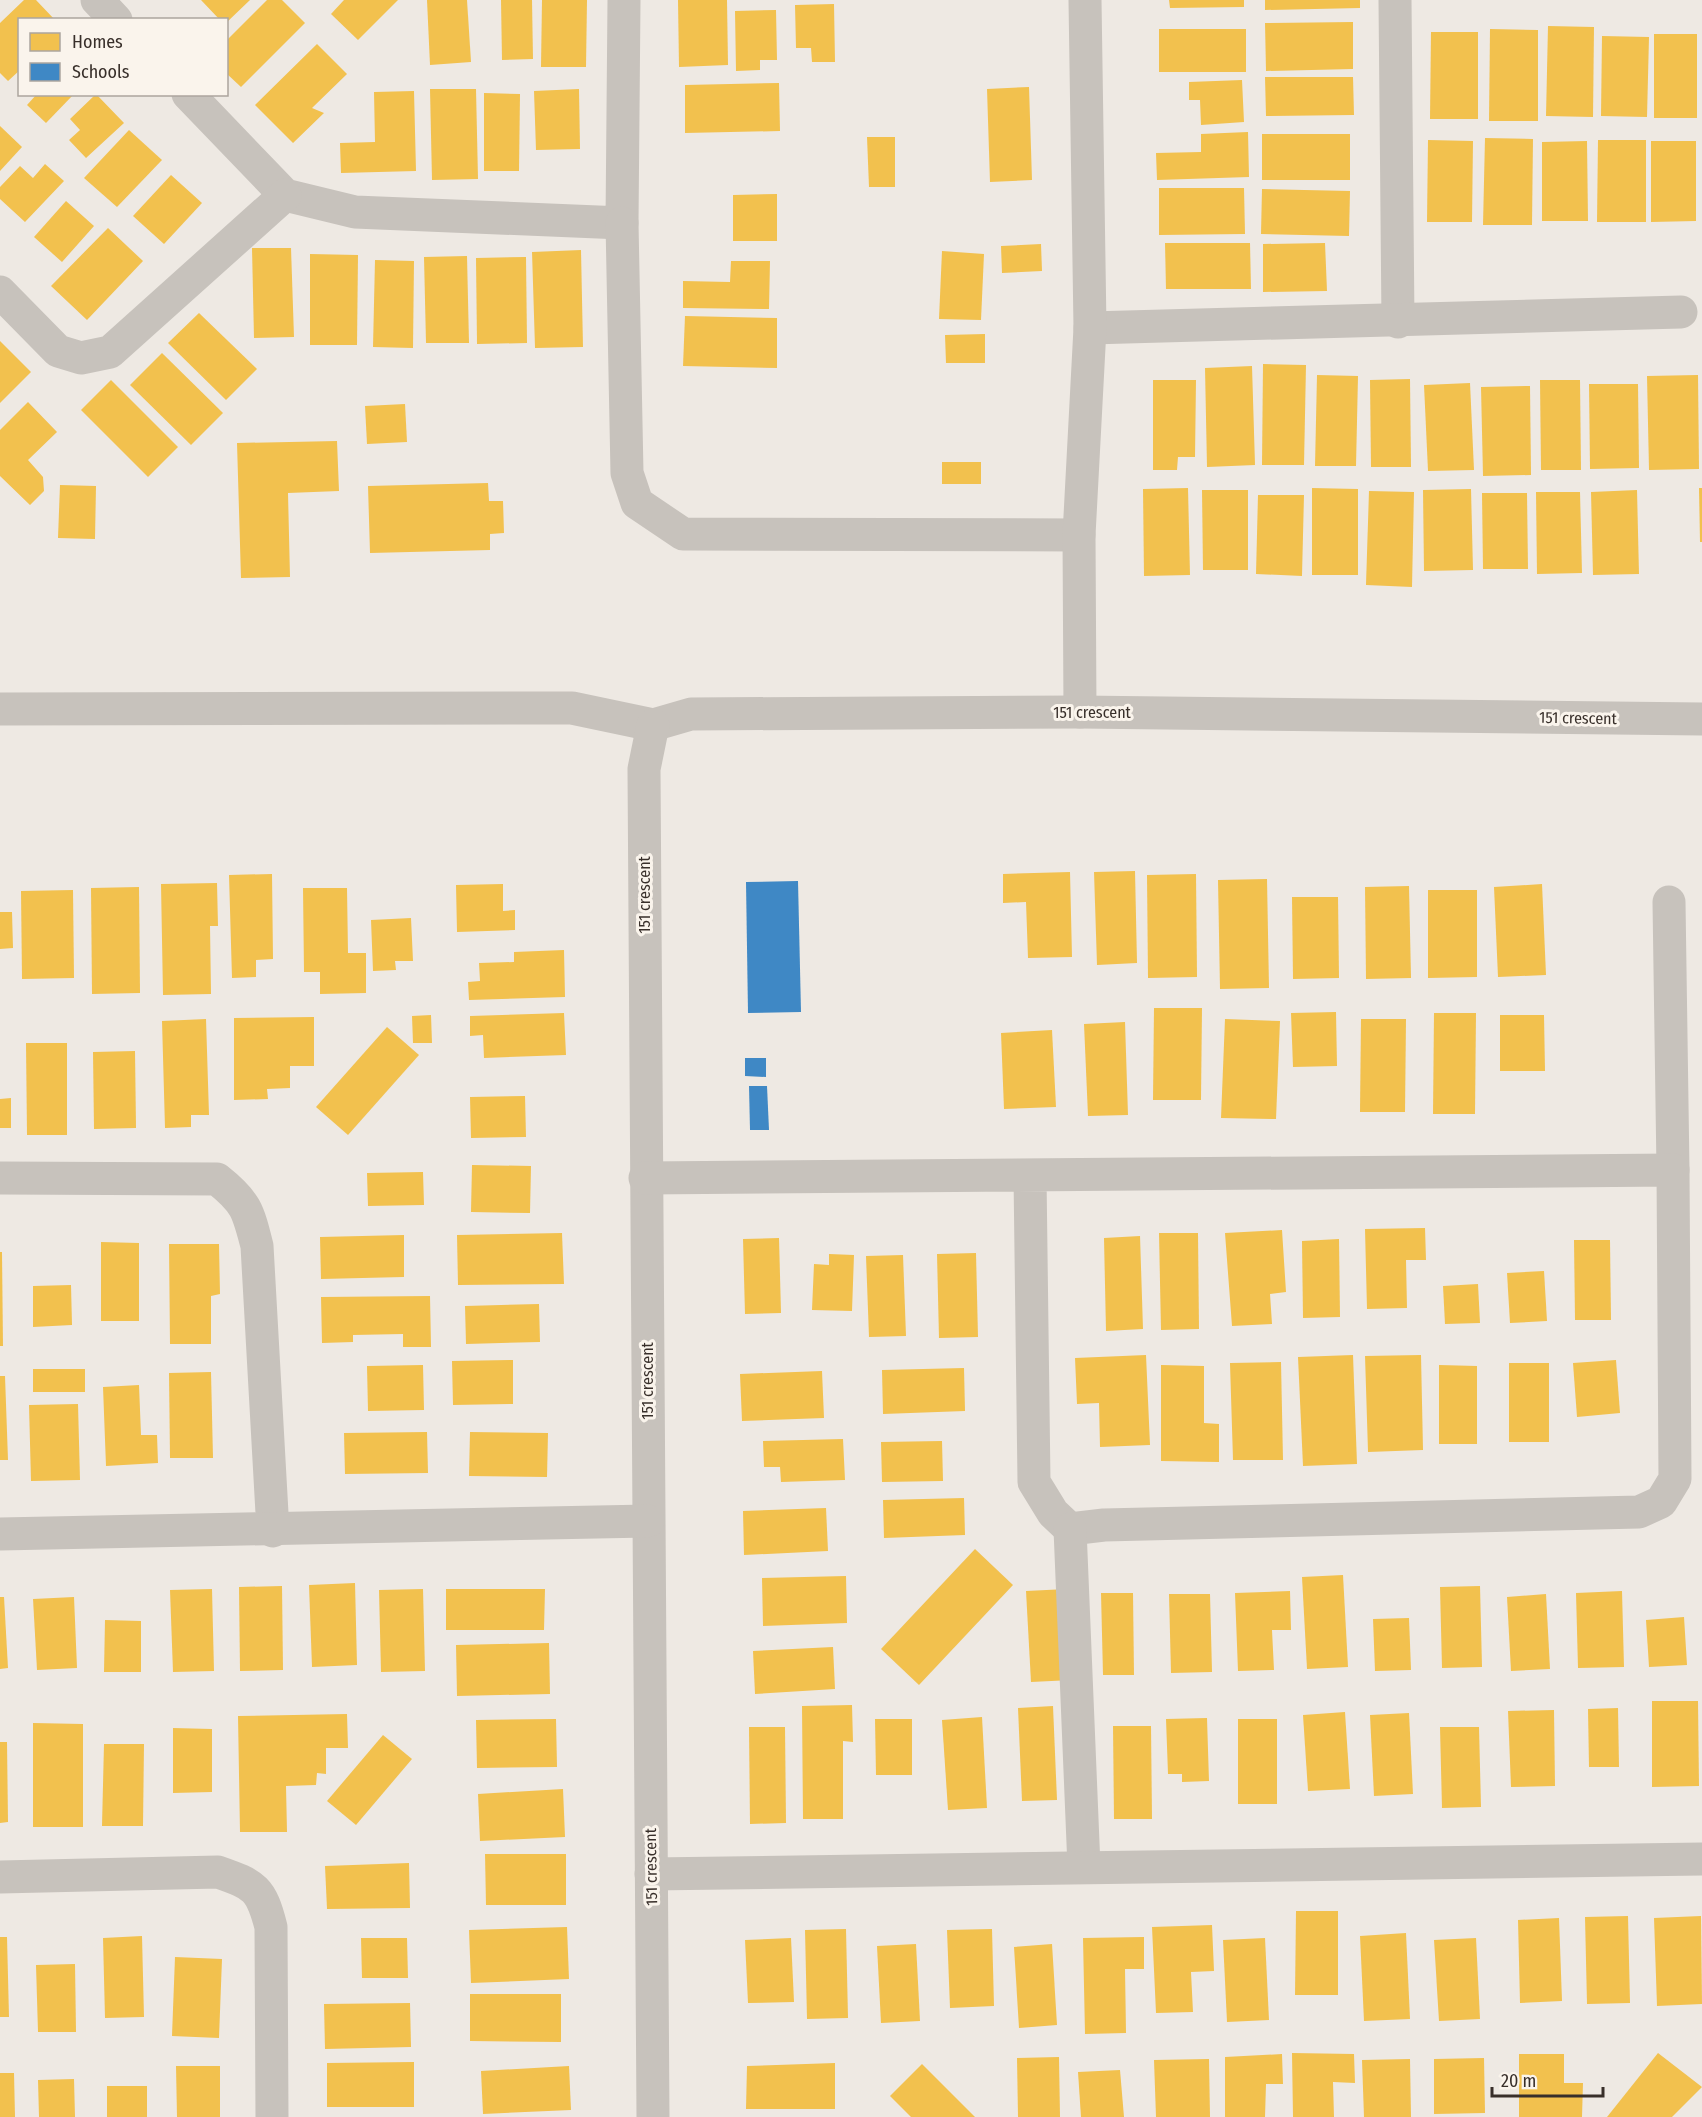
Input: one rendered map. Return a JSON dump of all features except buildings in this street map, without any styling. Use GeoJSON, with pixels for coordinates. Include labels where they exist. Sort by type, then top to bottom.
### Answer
{"type":"FeatureCollection","features":[{"type":"Feature","properties":{"kind":"street"},"geometry":{"type":"LineString","coordinates":[[97,0],[114,18]]}},
{"type":"Feature","properties":{"kind":"street"},"geometry":{"type":"LineString","coordinates":[[624,0],[622,222],[627,473],[637,503],[683,534],[1079,535]]}},
{"type":"Feature","properties":{"kind":"street"},"geometry":{"type":"LineString","coordinates":[[1080,712],[1079,535],[1090,328],[1085,0]]}},
{"type":"Feature","properties":{"kind":"street"},"geometry":{"type":"LineString","coordinates":[[1395,0],[1398,322]]}},
{"type":"Feature","properties":{"kind":"street"},"geometry":{"type":"LineString","coordinates":[[190,96],[285,195],[356,212],[622,222]]}},
{"type":"Feature","properties":{"kind":"street"},"geometry":{"type":"LineString","coordinates":[[0,292],[58,351],[81,358],[110,352],[285,195]]}},
{"type":"Feature","properties":{"kind":"street"},"geometry":{"type":"LineString","coordinates":[[1090,328],[1398,322],[1681,312]]}},
{"type":"Feature","properties":{"kind":"street"},"geometry":{"type":"LineString","coordinates":[[0,709],[573,708],[653,725]]}},
{"type":"Feature","properties":{"kind":"street","name":"151 crescent"},"geometry":{"type":"LineString","coordinates":[[653,2117],[644,769],[653,725],[692,714],[1080,712],[1702,719]]}},
{"type":"Feature","properties":{"kind":"street"},"geometry":{"type":"LineString","coordinates":[[1070,1529],[1104,1525],[1639,1512],[1661,1502],[1675,1479],[1669,902]]}},
{"type":"Feature","properties":{"kind":"street"},"geometry":{"type":"LineString","coordinates":[[645,1178],[1673,1170]]}},
{"type":"Feature","properties":{"kind":"street"},"geometry":{"type":"LineString","coordinates":[[1030,1176],[1034,1482],[1053,1513],[1070,1529],[1084,1868]]}},
{"type":"Feature","properties":{"kind":"street"},"geometry":{"type":"LineString","coordinates":[[0,1178],[217,1179],[240,1198],[250,1218],[257,1246],[273,1531]]}},
{"type":"Feature","properties":{"kind":"street"},"geometry":{"type":"LineString","coordinates":[[0,1534],[273,1531],[648,1521]]}},
{"type":"Feature","properties":{"kind":"street"},"geometry":{"type":"LineString","coordinates":[[651,1874],[1702,1859]]}},
{"type":"Feature","properties":{"kind":"street"},"geometry":{"type":"LineString","coordinates":[[0,1877],[218,1872],[245,1881],[264,1899],[271,1927],[272,2117]]}}]}
